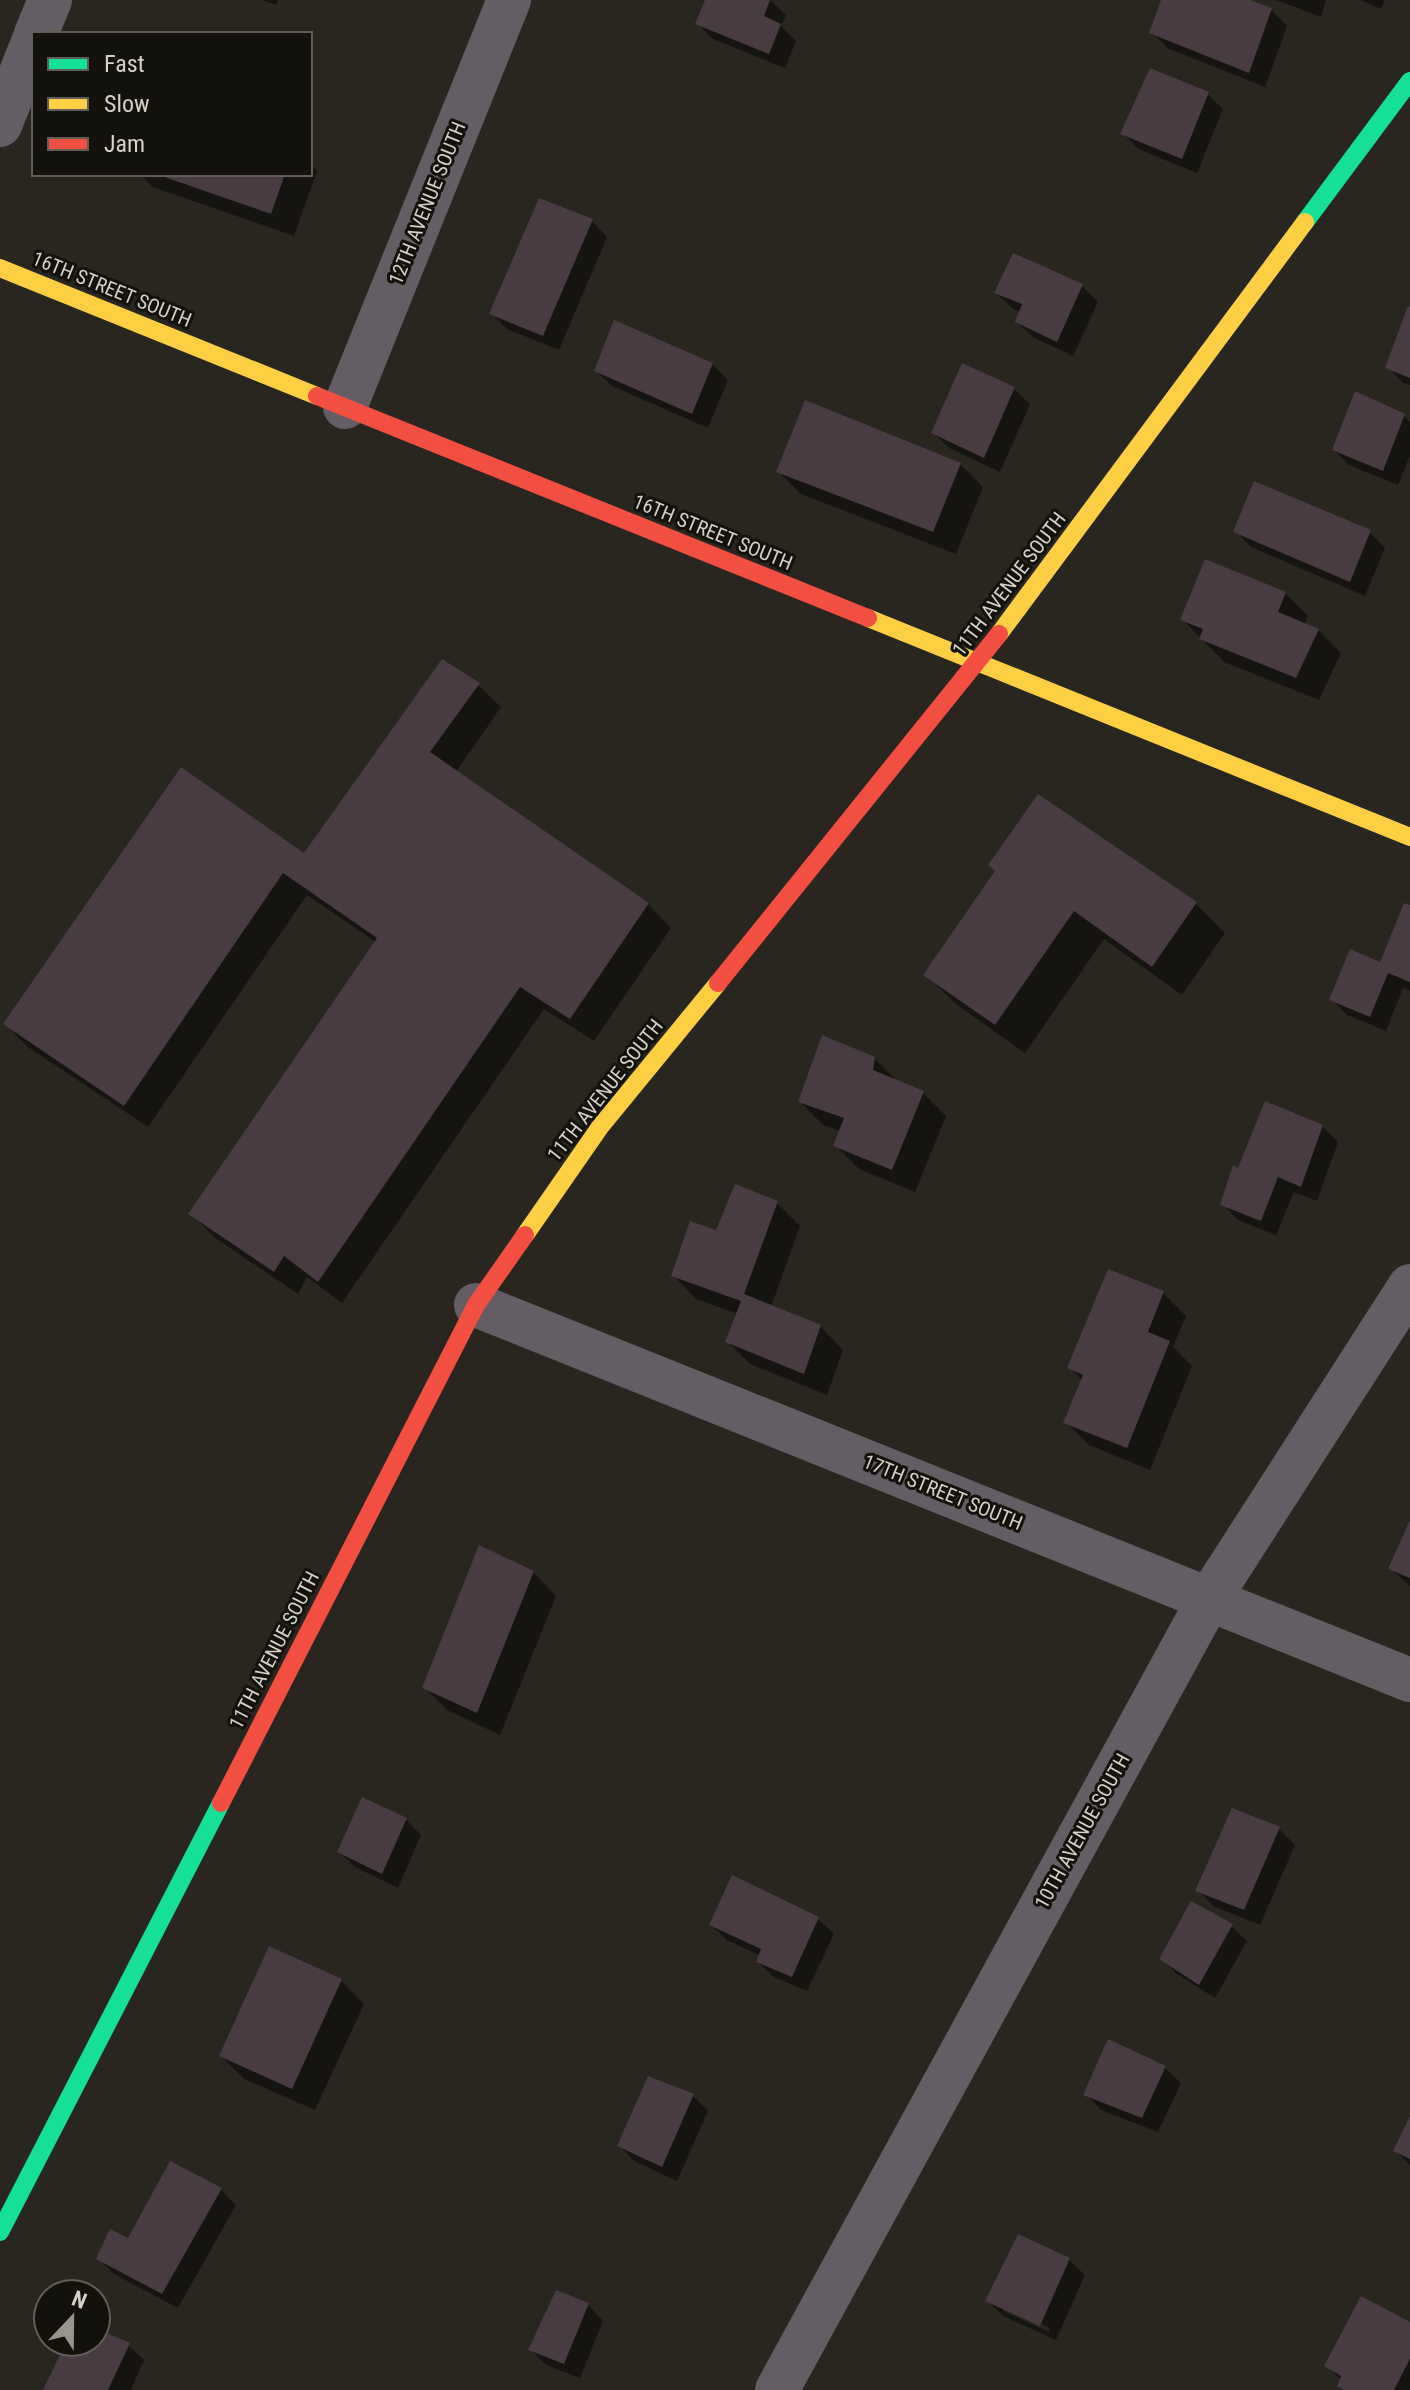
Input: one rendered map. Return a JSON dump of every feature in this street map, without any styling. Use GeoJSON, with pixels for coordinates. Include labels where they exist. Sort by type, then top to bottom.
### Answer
{"type":"FeatureCollection","features":[{"type":"Feature","properties":{"kind":"street"},"geometry":{"type":"LineString","coordinates":[[37,32],[50,0]]}},
{"type":"Feature","properties":{"kind":"street","name":"12TH AVENUE SOUTH"},"geometry":{"type":"LineString","coordinates":[[345,407],[509,0]]}},
{"type":"Feature","properties":{"kind":"street"},"geometry":{"type":"LineString","coordinates":[[0,125],[32,45]]}},
{"type":"Feature","properties":{"kind":"street","name":"11TH AVENUE SOUTH"},"geometry":{"type":"LineString","coordinates":[[0,2232],[476,1305],[600,1127],[978,663],[1410,81]]}},
{"type":"Feature","properties":{"kind":"street","name":"16TH STREET SOUTH"},"geometry":{"type":"LineString","coordinates":[[0,268],[1410,837]]}},
{"type":"Feature","properties":{"kind":"street","name":"10TH AVENUE SOUTH"},"geometry":{"type":"LineString","coordinates":[[777,2390],[1209,1599],[1410,1286]]}},
{"type":"Feature","properties":{"kind":"street","name":"17TH STREET SOUTH"},"geometry":{"type":"LineString","coordinates":[[476,1305],[1410,1680]]}},
{"type":"Feature","properties":{"kind":"building"},"geometry":{"type":"Polygon","coordinates":[[[705,0],[770,0],[764,16],[781,24],[769,54],[695,24],[705,0]]]}},
{"type":"Feature","properties":{"kind":"building"},"geometry":{"type":"Polygon","coordinates":[[[1161,0],[1250,0],[1272,8],[1249,73],[1149,33],[1161,0]]]}},
{"type":"Feature","properties":{"kind":"building"},"geometry":{"type":"Polygon","coordinates":[[[1150,68],[1209,92],[1182,159],[1120,134],[1150,68]]]}},
{"type":"Feature","properties":{"kind":"building"},"geometry":{"type":"Polygon","coordinates":[[[162,176],[284,176],[271,214],[162,176]]]}},
{"type":"Feature","properties":{"kind":"building"},"geometry":{"type":"Polygon","coordinates":[[[539,198],[593,219],[543,336],[489,314],[539,198]]]}},
{"type":"Feature","properties":{"kind":"building"},"geometry":{"type":"Polygon","coordinates":[[[1013,253],[1083,284],[1057,342],[1015,322],[1022,304],[994,293],[1013,253]]]}},
{"type":"Feature","properties":{"kind":"building"},"geometry":{"type":"Polygon","coordinates":[[[1410,307],[1410,378],[1385,368],[1410,307]]]}},
{"type":"Feature","properties":{"kind":"building"},"geometry":{"type":"Polygon","coordinates":[[[614,320],[713,363],[692,414],[594,371],[614,320]]]}},
{"type":"Feature","properties":{"kind":"building"},"geometry":{"type":"Polygon","coordinates":[[[962,363],[1015,387],[984,458],[931,433],[962,363]]]}},
{"type":"Feature","properties":{"kind":"building"},"geometry":{"type":"Polygon","coordinates":[[[1355,391],[1405,414],[1383,471],[1332,450],[1355,391]]]}},
{"type":"Feature","properties":{"kind":"building"},"geometry":{"type":"Polygon","coordinates":[[[805,400],[961,463],[933,532],[776,472],[805,400]]]}},
{"type":"Feature","properties":{"kind":"building"},"geometry":{"type":"Polygon","coordinates":[[[1254,481],[1371,530],[1350,582],[1233,532],[1254,481]]]}},
{"type":"Feature","properties":{"kind":"building"},"geometry":{"type":"Polygon","coordinates":[[[1205,559],[1286,592],[1278,612],[1319,629],[1296,678],[1199,639],[1203,629],[1180,620],[1205,559]]]}},
{"type":"Feature","properties":{"kind":"building"},"geometry":{"type":"Polygon","coordinates":[[[442,659],[480,683],[430,752],[649,903],[570,1019],[520,987],[318,1282],[284,1256],[274,1272],[188,1214],[377,938],[283,873],[124,1106],[3,1024],[181,767],[304,853],[442,659]]]}},
{"type":"Feature","properties":{"kind":"building"},"geometry":{"type":"Polygon","coordinates":[[[1038,794],[1197,902],[1152,967],[1074,911],[995,1025],[923,975],[995,871],[988,865],[1038,794]]]}},
{"type":"Feature","properties":{"kind":"building"},"geometry":{"type":"Polygon","coordinates":[[[1404,903],[1410,905],[1410,982],[1388,973],[1370,1017],[1329,1000],[1350,949],[1380,962],[1404,903]]]}},
{"type":"Feature","properties":{"kind":"building"},"geometry":{"type":"Polygon","coordinates":[[[822,1035],[875,1057],[873,1070],[924,1091],[892,1170],[833,1146],[844,1118],[798,1102],[822,1035]]]}},
{"type":"Feature","properties":{"kind":"building"},"geometry":{"type":"Polygon","coordinates":[[[1265,1101],[1323,1125],[1301,1187],[1278,1177],[1261,1221],[1220,1205],[1233,1165],[1238,1168],[1265,1101]]]}},
{"type":"Feature","properties":{"kind":"building"},"geometry":{"type":"Polygon","coordinates":[[[735,1184],[778,1201],[744,1294],[821,1325],[804,1374],[725,1342],[741,1301],[671,1276],[690,1221],[716,1230],[735,1184]]]}},
{"type":"Feature","properties":{"kind":"building"},"geometry":{"type":"Polygon","coordinates":[[[1108,1269],[1164,1291],[1148,1332],[1170,1341],[1127,1448],[1063,1423],[1083,1375],[1067,1368],[1108,1269]]]}},
{"type":"Feature","properties":{"kind":"building"},"geometry":{"type":"Polygon","coordinates":[[[1410,1520],[1410,1578],[1388,1569],[1410,1520]]]}},
{"type":"Feature","properties":{"kind":"building"},"geometry":{"type":"Polygon","coordinates":[[[479,1545],[534,1571],[477,1713],[422,1688],[479,1545]]]}},
{"type":"Feature","properties":{"kind":"building"},"geometry":{"type":"Polygon","coordinates":[[[362,1797],[407,1818],[382,1874],[337,1852],[362,1797]]]}},
{"type":"Feature","properties":{"kind":"building"},"geometry":{"type":"Polygon","coordinates":[[[1232,1808],[1280,1827],[1244,1910],[1195,1891],[1232,1808]]]}},
{"type":"Feature","properties":{"kind":"building"},"geometry":{"type":"Polygon","coordinates":[[[732,1875],[819,1917],[792,1977],[756,1962],[761,1949],[709,1925],[732,1875]]]}},
{"type":"Feature","properties":{"kind":"building"},"geometry":{"type":"Polygon","coordinates":[[[1191,1901],[1233,1924],[1199,1985],[1159,1959],[1191,1901]]]}},
{"type":"Feature","properties":{"kind":"building"},"geometry":{"type":"Polygon","coordinates":[[[269,1946],[342,1979],[292,2089],[219,2056],[269,1946]]]}},
{"type":"Feature","properties":{"kind":"building"},"geometry":{"type":"Polygon","coordinates":[[[1108,2039],[1166,2066],[1142,2118],[1083,2095],[1108,2039]]]}},
{"type":"Feature","properties":{"kind":"building"},"geometry":{"type":"Polygon","coordinates":[[[648,2076],[694,2094],[662,2167],[617,2146],[648,2076]]]}},
{"type":"Feature","properties":{"kind":"building"},"geometry":{"type":"Polygon","coordinates":[[[1410,2116],[1410,2159],[1393,2151],[1410,2116]]]}},
{"type":"Feature","properties":{"kind":"building"},"geometry":{"type":"Polygon","coordinates":[[[170,2161],[222,2188],[162,2294],[96,2259],[110,2229],[128,2238],[170,2161]]]}},
{"type":"Feature","properties":{"kind":"building"},"geometry":{"type":"Polygon","coordinates":[[[1018,2234],[1070,2258],[1040,2326],[985,2301],[1018,2234]]]}},
{"type":"Feature","properties":{"kind":"building"},"geometry":{"type":"Polygon","coordinates":[[[556,2290],[589,2303],[564,2364],[528,2350],[556,2290]]]}},
{"type":"Feature","properties":{"kind":"building"},"geometry":{"type":"Polygon","coordinates":[[[1361,2296],[1410,2322],[1410,2359],[1394,2390],[1344,2390],[1337,2386],[1341,2376],[1324,2366],[1361,2296]]]}},
{"type":"Feature","properties":{"kind":"building"},"geometry":{"type":"Polygon","coordinates":[[[112,2335],[130,2343],[108,2390],[43,2390],[58,2358],[112,2358],[112,2335]]]}},
{"type":"Feature","properties":{"kind":"traffic: fast"},"geometry":{"type":"LineString","coordinates":[[1305,222],[1410,81]]}},
{"type":"Feature","properties":{"kind":"traffic: fast"},"geometry":{"type":"LineString","coordinates":[[0,2232],[221,1803]]}},
{"type":"Feature","properties":{"kind":"traffic: slow"},"geometry":{"type":"LineString","coordinates":[[999,634],[1305,222]]}},
{"type":"Feature","properties":{"kind":"traffic: slow"},"geometry":{"type":"LineString","coordinates":[[0,268],[317,396]]}},
{"type":"Feature","properties":{"kind":"traffic: slow"},"geometry":{"type":"LineString","coordinates":[[868,618],[1410,837]]}},
{"type":"Feature","properties":{"kind":"traffic: slow"},"geometry":{"type":"LineString","coordinates":[[525,1235],[600,1127],[718,983]]}},
{"type":"Feature","properties":{"kind":"traffic: jam"},"geometry":{"type":"LineString","coordinates":[[317,396],[868,618]]}},
{"type":"Feature","properties":{"kind":"traffic: jam"},"geometry":{"type":"LineString","coordinates":[[718,983],[999,634]]}},
{"type":"Feature","properties":{"kind":"traffic: jam"},"geometry":{"type":"LineString","coordinates":[[221,1803],[476,1305],[525,1235]]}}]}
